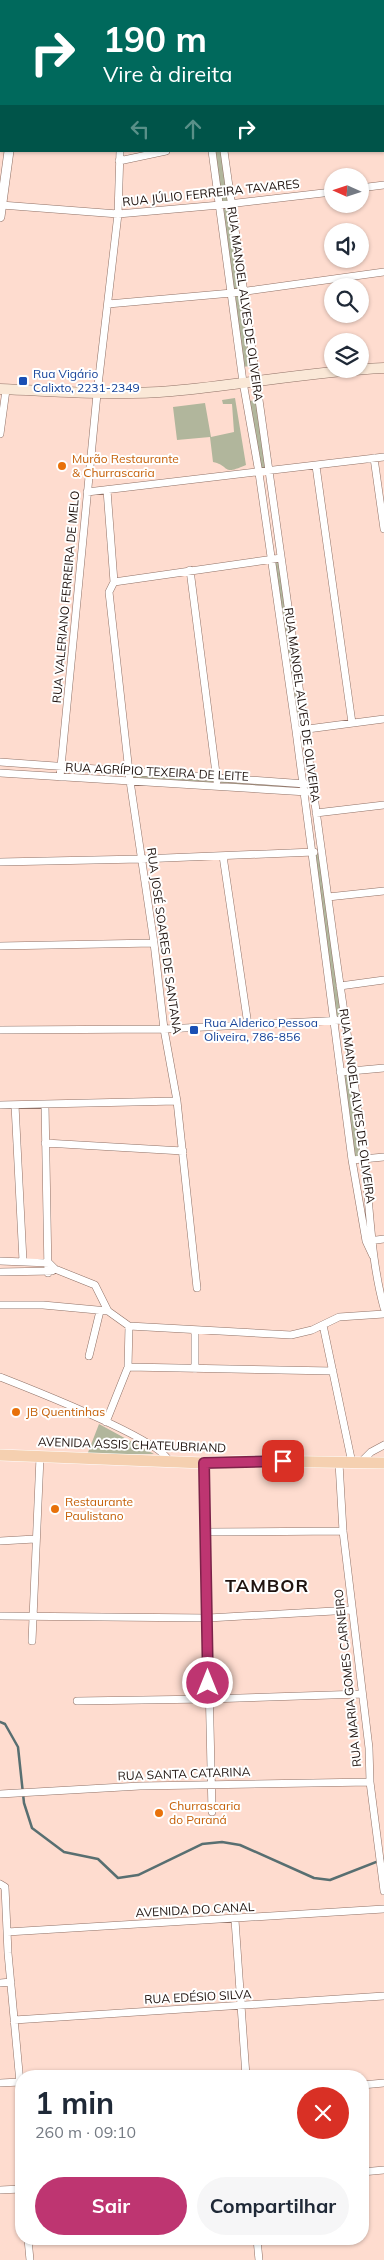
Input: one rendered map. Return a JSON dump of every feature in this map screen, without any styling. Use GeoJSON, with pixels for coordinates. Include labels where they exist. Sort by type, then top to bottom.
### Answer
{"type":"FeatureCollection","features":[{"type":"Feature","properties":{"kind":"main road"},"geometry":{"type":"LineString","coordinates":[[3,390],[97,394],[171,391],[259,379],[384,368]]}},
{"type":"Feature","properties":{"kind":"main road","name":"AVENIDA ASSIS CHATEUBRIAND"},"geometry":{"type":"LineString","coordinates":[[0,1455],[204,1463],[384,1463]]}},
{"type":"Feature","properties":{"kind":"street"},"geometry":{"type":"LineString","coordinates":[[0,217],[9,152]]}},
{"type":"Feature","properties":{"kind":"street","name":"RUA VALERIANO FERREIRA DE MELO"},"geometry":{"type":"LineString","coordinates":[[60,777],[97,394],[118,214],[120,152]]}},
{"type":"Feature","properties":{"kind":"street"},"geometry":{"type":"LineString","coordinates":[[119,161],[161,152]]}},
{"type":"Feature","properties":{"kind":"street","name":"RUA MANOEL ALVES DE OLIVEIRA"},"geometry":{"type":"LineString","coordinates":[[212,152],[232,294],[237,382],[259,473],[296,731],[310,852],[352,1160],[384,1308]]}},
{"type":"Feature","properties":{"kind":"street","name":"RUA MANOEL ALVES DE OLIVEIRA"},"geometry":{"type":"LineString","coordinates":[[224,152],[243,292],[259,379],[312,793],[364,1159],[370,1241]]}},
{"type":"Feature","properties":{"kind":"street"},"geometry":{"type":"LineString","coordinates":[[369,187],[384,185]]}},
{"type":"Feature","properties":{"kind":"street","name":"RUA JÚLIO FERREIRA TAVARES"},"geometry":{"type":"LineString","coordinates":[[1,209],[118,214],[220,206],[324,193]]}},
{"type":"Feature","properties":{"kind":"street"},"geometry":{"type":"LineString","coordinates":[[108,304],[232,294],[384,272]]}},
{"type":"Feature","properties":{"kind":"street"},"geometry":{"type":"LineString","coordinates":[[0,434],[3,390]]}},
{"type":"Feature","properties":{"kind":"street"},"geometry":{"type":"LineString","coordinates":[[87,492],[271,472],[384,457]]}},
{"type":"Feature","properties":{"kind":"street"},"geometry":{"type":"LineString","coordinates":[[374,458],[384,529]]}},
{"type":"Feature","properties":{"kind":"street"},"geometry":{"type":"LineString","coordinates":[[316,466],[352,723]]}},
{"type":"Feature","properties":{"kind":"street"},"geometry":{"type":"LineString","coordinates":[[106,490],[114,582],[281,558]]}},
{"type":"Feature","properties":{"kind":"street"},"geometry":{"type":"LineString","coordinates":[[264,512],[275,510]]}},
{"type":"Feature","properties":{"kind":"street"},"geometry":{"type":"LineString","coordinates":[[190,570],[217,786]]}},
{"type":"Feature","properties":{"kind":"street","name":"RUA JOSÉ SOARES DE SANTANA"},"geometry":{"type":"LineString","coordinates":[[114,582],[109,597],[130,781],[154,943],[164,1029],[177,1102],[197,1288]]}},
{"type":"Feature","properties":{"kind":"street"},"geometry":{"type":"LineString","coordinates":[[296,731],[384,718]]}},
{"type":"Feature","properties":{"kind":"street","name":"RUA AGRÍPIO TEXEIRA DE LEITE"},"geometry":{"type":"LineString","coordinates":[[0,762],[312,784]]}},
{"type":"Feature","properties":{"kind":"street","name":"RUA AGRÍPIO TEXEIRA DE LEITE"},"geometry":{"type":"LineString","coordinates":[[0,773],[312,793]]}},
{"type":"Feature","properties":{"kind":"street"},"geometry":{"type":"LineString","coordinates":[[316,813],[384,805]]}},
{"type":"Feature","properties":{"kind":"street"},"geometry":{"type":"LineString","coordinates":[[0,862],[321,852]]}},
{"type":"Feature","properties":{"kind":"street"},"geometry":{"type":"LineString","coordinates":[[223,856],[248,1025]]}},
{"type":"Feature","properties":{"kind":"street"},"geometry":{"type":"LineString","coordinates":[[328,897],[384,891]]}},
{"type":"Feature","properties":{"kind":"street"},"geometry":{"type":"LineString","coordinates":[[0,946],[154,943]]}},
{"type":"Feature","properties":{"kind":"street"},"geometry":{"type":"LineString","coordinates":[[340,986],[384,980]]}},
{"type":"Feature","properties":{"kind":"street"},"geometry":{"type":"LineString","coordinates":[[0,1030],[164,1029],[344,1020]]}},
{"type":"Feature","properties":{"kind":"street"},"geometry":{"type":"LineString","coordinates":[[340,1072],[384,1068]]}},
{"type":"Feature","properties":{"kind":"street"},"geometry":{"type":"LineString","coordinates":[[0,1105],[177,1102]]}},
{"type":"Feature","properties":{"kind":"street"},"geometry":{"type":"LineString","coordinates":[[45,1104],[49,1263],[52,1271]]}},
{"type":"Feature","properties":{"kind":"street"},"geometry":{"type":"LineString","coordinates":[[15,1105],[23,1261]]}},
{"type":"Feature","properties":{"kind":"street"},"geometry":{"type":"LineString","coordinates":[[45,1143],[183,1151]]}},
{"type":"Feature","properties":{"kind":"street"},"geometry":{"type":"LineString","coordinates":[[352,1160],[384,1157]]}},
{"type":"Feature","properties":{"kind":"street"},"geometry":{"type":"LineString","coordinates":[[370,1241],[384,1239]]}},
{"type":"Feature","properties":{"kind":"street"},"geometry":{"type":"LineString","coordinates":[[0,1261],[49,1263]]}},
{"type":"Feature","properties":{"kind":"street"},"geometry":{"type":"LineString","coordinates":[[0,1272],[52,1271],[95,1285],[104,1311],[89,1356]]}},
{"type":"Feature","properties":{"kind":"street"},"geometry":{"type":"LineString","coordinates":[[0,1305],[43,1305],[104,1311],[129,1326],[196,1331],[291,1334],[302,1333],[348,1315],[384,1314]]}},
{"type":"Feature","properties":{"kind":"street"},"geometry":{"type":"LineString","coordinates":[[323,1325],[356,1463],[384,1445]]}},
{"type":"Feature","properties":{"kind":"street"},"geometry":{"type":"LineString","coordinates":[[106,1422],[128,1367],[129,1326]]}},
{"type":"Feature","properties":{"kind":"street"},"geometry":{"type":"LineString","coordinates":[[195,1369],[196,1331]]}},
{"type":"Feature","properties":{"kind":"street"},"geometry":{"type":"LineString","coordinates":[[128,1367],[333,1371]]}},
{"type":"Feature","properties":{"kind":"street"},"geometry":{"type":"LineString","coordinates":[[0,1377],[106,1422],[160,1450],[169,1461]]}},
{"type":"Feature","properties":{"kind":"street"},"geometry":{"type":"LineString","coordinates":[[32,1642],[40,1456]]}},
{"type":"Feature","properties":{"kind":"street"},"geometry":{"type":"LineString","coordinates":[[204,1463],[212,1812]]}},
{"type":"Feature","properties":{"kind":"street","name":"RUA MARIA GOMES CARNEIRO"},"geometry":{"type":"LineString","coordinates":[[339,1463],[343,1531],[369,1748],[370,1782],[384,1891]]}},
{"type":"Feature","properties":{"kind":"street"},"geometry":{"type":"LineString","coordinates":[[205,1532],[343,1531]]}},
{"type":"Feature","properties":{"kind":"street"},"geometry":{"type":"LineString","coordinates":[[0,1540],[36,1540]]}},
{"type":"Feature","properties":{"kind":"street"},"geometry":{"type":"LineString","coordinates":[[0,1616],[208,1618],[352,1610]]}},
{"type":"Feature","properties":{"kind":"street"},"geometry":{"type":"LineString","coordinates":[[77,1701],[362,1694]]}},
{"type":"Feature","properties":{"kind":"street","name":"RUA SANTA CATARINA"},"geometry":{"type":"LineString","coordinates":[[0,1794],[212,1785],[370,1782]]}},
{"type":"Feature","properties":{"kind":"street"},"geometry":{"type":"LineString","coordinates":[[0,1884],[6,1890],[7,1932],[19,2070]]}},
{"type":"Feature","properties":{"kind":"street","name":"AVENIDA DO CANAL"},"geometry":{"type":"LineString","coordinates":[[7,1932],[235,1920],[384,1909]]}},
{"type":"Feature","properties":{"kind":"street"},"geometry":{"type":"LineString","coordinates":[[235,1920],[246,2070]]}},
{"type":"Feature","properties":{"kind":"street"},"geometry":{"type":"LineString","coordinates":[[0,1983],[11,1982]]}},
{"type":"Feature","properties":{"kind":"street","name":"RUA EDÉSIO SILVA"},"geometry":{"type":"LineString","coordinates":[[14,2020],[384,1996]]}},
{"type":"Feature","properties":{"kind":"street"},"geometry":{"type":"LineString","coordinates":[[0,2083],[15,2082]]}},
{"type":"Feature","properties":{"kind":"street"},"geometry":{"type":"LineString","coordinates":[[369,2084],[384,2083]]}},
{"type":"Feature","properties":{"kind":"street"},"geometry":{"type":"LineString","coordinates":[[369,2171],[384,2170]]}},
{"type":"Feature","properties":{"kind":"street"},"geometry":{"type":"LineString","coordinates":[[0,2190],[15,2190]]}},
{"type":"Feature","properties":{"kind":"street"},"geometry":{"type":"LineString","coordinates":[[29,2245],[30,2260]]}},
{"type":"Feature","properties":{"kind":"street"},"geometry":{"type":"LineString","coordinates":[[258,2245],[259,2260]]}},
{"type":"Feature","properties":{"kind":"green space"},"geometry":{"type":"Polygon","coordinates":[[[215,152],[222,152],[230,203],[222,203],[215,152]]]}},
{"type":"Feature","properties":{"kind":"green space"},"geometry":{"type":"Polygon","coordinates":[[[230,207],[241,290],[234,291],[223,208],[230,207]]]}},
{"type":"Feature","properties":{"kind":"green space"},"geometry":{"type":"Polygon","coordinates":[[[235,294],[241,294],[250,366],[243,367],[235,294]]]}},
{"type":"Feature","properties":{"kind":"green space"},"geometry":{"type":"Polygon","coordinates":[[[235,398],[246,465],[229,470],[213,462],[210,437],[177,440],[173,407],[205,403],[211,437],[234,432],[232,404],[223,404],[222,400],[235,398]]]}},
{"type":"Feature","properties":{"kind":"green space"},"geometry":{"type":"Polygon","coordinates":[[[259,400],[271,470],[261,471],[249,401],[259,400]]]}},
{"type":"Feature","properties":{"kind":"green space"},"geometry":{"type":"Polygon","coordinates":[[[279,560],[303,729],[298,729],[272,562],[279,560]]]}},
{"type":"Feature","properties":{"kind":"green space"},"geometry":{"type":"Polygon","coordinates":[[[131,772],[310,786],[311,791],[131,780],[131,772]]]}},
{"type":"Feature","properties":{"kind":"green space"},"geometry":{"type":"Polygon","coordinates":[[[320,853],[342,1018],[334,1019],[312,854],[320,853]]]}},
{"type":"Feature","properties":{"kind":"green space"},"geometry":{"type":"Polygon","coordinates":[[[350,1074],[362,1158],[354,1159],[342,1075],[350,1074]]]}},
{"type":"Feature","properties":{"kind":"green space"},"geometry":{"type":"Polygon","coordinates":[[[99,1424],[154,1454],[87,1455],[99,1424]]]}},
{"type":"Feature","properties":{"kind":"waterway"},"geometry":{"type":"LineString","coordinates":[[0,1722],[5,1724],[18,1747],[24,1803],[32,1828],[64,1852],[98,1859],[118,1878],[138,1875],[202,1844],[222,1842],[240,1845],[314,1878],[330,1880],[384,1859]]}},
{"type":"Feature","properties":{"kind":"place","name":"Rua Vigário Calixto, 2231-2349"},"geometry":{"type":"Point","coordinates":[23,381]}},
{"type":"Feature","properties":{"kind":"place","name":"Murão Restaurante & Churrascaria"},"geometry":{"type":"Point","coordinates":[62,466]}},
{"type":"Feature","properties":{"kind":"place","name":"Rua Alderico Pessoa Oliveira, 786-856"},"geometry":{"type":"Point","coordinates":[194,1030]}},
{"type":"Feature","properties":{"kind":"place","name":"JB Quentinhas"},"geometry":{"type":"Point","coordinates":[16,1412]}},
{"type":"Feature","properties":{"kind":"place","name":"Restaurante Paulistano"},"geometry":{"type":"Point","coordinates":[55,1509]}},
{"type":"Feature","properties":{"kind":"place","name":"Churrascaria do Paraná"},"geometry":{"type":"Point","coordinates":[159,1813]}},
{"type":"Feature","properties":{"kind":"district","name":"TAMBOR"},"geometry":{"type":"Point","coordinates":[267,1586]}},
{"type":"Feature","properties":{"kind":"route"},"geometry":{"type":"LineString","coordinates":[[208,1683],[204,1463],[283,1461]]}}]}
